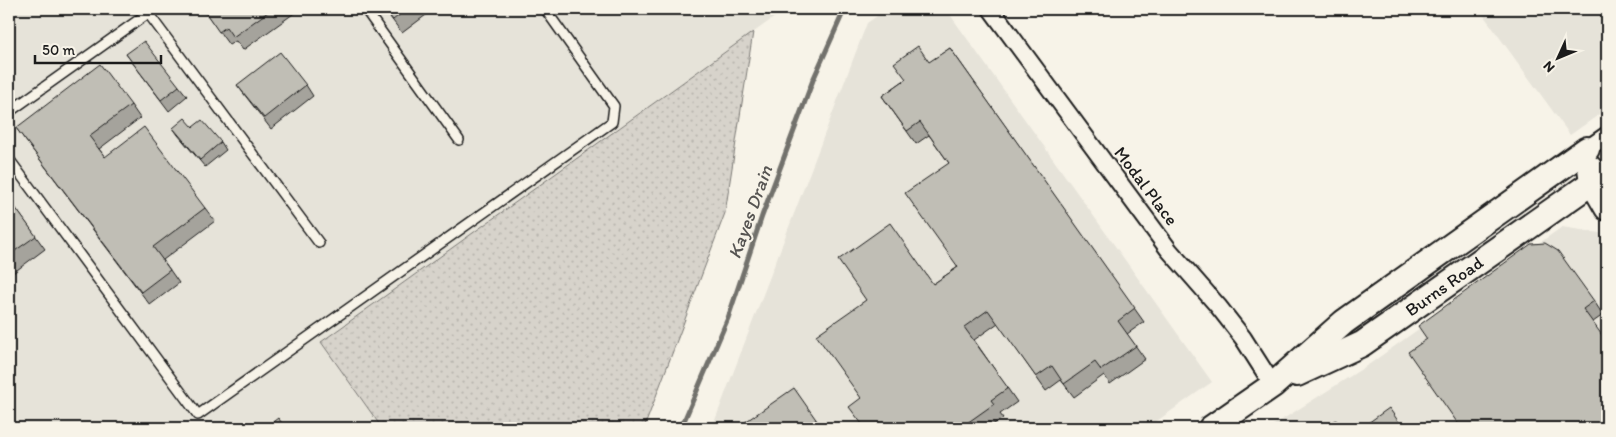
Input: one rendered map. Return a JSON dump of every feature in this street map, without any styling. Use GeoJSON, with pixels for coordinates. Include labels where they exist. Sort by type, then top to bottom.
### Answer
{"type":"FeatureCollection","features":[{"type":"Feature","properties":{"kind":"street","name":"Modal Place"},"geometry":{"type":"LineString","coordinates":[[991,9],[1163,242],[1243,338],[1273,385]]}},
{"type":"Feature","properties":{"kind":"street"},"geometry":{"type":"LineString","coordinates":[[1607,135],[1597,155],[1607,208]]}},
{"type":"Feature","properties":{"kind":"street","name":"Burns Road"},"geometry":{"type":"LineString","coordinates":[[1211,428],[1273,385],[1344,322],[1597,155]]}},
{"type":"Feature","properties":{"kind":"street","name":"Burns Road"},"geometry":{"type":"LineString","coordinates":[[1273,385],[1362,344],[1600,177]]}},
{"type":"Feature","properties":{"kind":"lane"},"geometry":{"type":"LineString","coordinates":[[365,9],[459,140]]}},
{"type":"Feature","properties":{"kind":"lane"},"geometry":{"type":"LineString","coordinates":[[9,159],[198,415],[612,122],[614,106],[544,9]]}},
{"type":"Feature","properties":{"kind":"lane"},"geometry":{"type":"LineString","coordinates":[[9,112],[149,10],[320,243]]}},
{"type":"Feature","properties":{"kind":"shaded area"},"geometry":{"type":"Polygon","coordinates":[[[9,9],[786,9],[321,342],[382,428],[9,428],[9,9]]]}},
{"type":"Feature","properties":{"kind":"shaded area"},"geometry":{"type":"Polygon","coordinates":[[[887,9],[946,9],[1212,382],[1147,428],[712,428],[867,23],[887,9]]]}},
{"type":"Feature","properties":{"kind":"shaded area"},"geometry":{"type":"Polygon","coordinates":[[[1479,9],[1607,9],[1607,109],[1570,135],[1479,9]]]}},
{"type":"Feature","properties":{"kind":"shaded area"},"geometry":{"type":"Polygon","coordinates":[[[753,32],[725,213],[644,428],[382,428],[321,342],[753,32]]]}},
{"type":"Feature","properties":{"kind":"shaded area"},"geometry":{"type":"Polygon","coordinates":[[[1562,227],[1600,233],[1607,243],[1607,428],[1269,428],[1371,363],[1562,227]]]}},
{"type":"Feature","properties":{"kind":"building"},"geometry":{"type":"Polygon","coordinates":[[[203,9],[272,9],[233,37],[226,27],[219,32],[203,9]]]}},
{"type":"Feature","properties":{"kind":"building"},"geometry":{"type":"Polygon","coordinates":[[[384,9],[407,9],[393,20],[384,9]]]}},
{"type":"Feature","properties":{"kind":"building"},"geometry":{"type":"Polygon","coordinates":[[[144,41],[179,86],[161,100],[126,54],[144,41]]]}},
{"type":"Feature","properties":{"kind":"building"},"geometry":{"type":"Polygon","coordinates":[[[918,46],[929,62],[950,48],[1135,308],[1118,321],[1136,346],[1101,370],[1095,362],[1064,384],[1052,366],[1036,377],[988,310],[964,327],[1008,388],[991,400],[994,404],[960,428],[865,428],[849,407],[861,398],[816,335],[866,300],[838,260],[890,223],[933,284],[958,267],[905,193],[949,163],[920,122],[907,131],[882,96],[906,79],[894,63],[918,46]]]}},
{"type":"Feature","properties":{"kind":"building"},"geometry":{"type":"Polygon","coordinates":[[[280,52],[306,85],[264,118],[237,85],[280,52]]]}},
{"type":"Feature","properties":{"kind":"building"},"geometry":{"type":"Polygon","coordinates":[[[100,64],[131,105],[89,136],[105,157],[144,127],[205,208],[153,247],[170,270],[141,292],[16,128],[100,64]]]}},
{"type":"Feature","properties":{"kind":"building"},"geometry":{"type":"Polygon","coordinates":[[[185,118],[193,127],[202,120],[221,142],[200,160],[173,128],[185,118]]]}},
{"type":"Feature","properties":{"kind":"building"},"geometry":{"type":"Polygon","coordinates":[[[9,199],[36,236],[9,255],[9,199]]]}},
{"type":"Feature","properties":{"kind":"building"},"geometry":{"type":"Polygon","coordinates":[[[1545,243],[1558,251],[1594,301],[1583,309],[1607,342],[1607,428],[1461,428],[1408,352],[1427,339],[1418,326],[1531,244],[1545,243]]]}},
{"type":"Feature","properties":{"kind":"building"},"geometry":{"type":"Polygon","coordinates":[[[794,388],[822,428],[738,427],[794,388]]]}},
{"type":"Feature","properties":{"kind":"building"},"geometry":{"type":"Polygon","coordinates":[[[1389,408],[1403,428],[1361,428],[1389,408]]]}},
{"type":"Feature","properties":{"kind":"building"},"geometry":{"type":"Polygon","coordinates":[[[278,418],[286,428],[265,428],[278,418]]]}},
{"type":"Feature","properties":{"kind":"building"},"geometry":{"type":"Polygon","coordinates":[[[1336,420],[1343,428],[1324,428],[1336,420]]]}},
{"type":"Feature","properties":{"kind":"waterway","name":"Kayes Drain"},"geometry":{"type":"LineString","coordinates":[[681,428],[728,318],[762,216],[813,80],[842,15],[850,9]]}}]}
